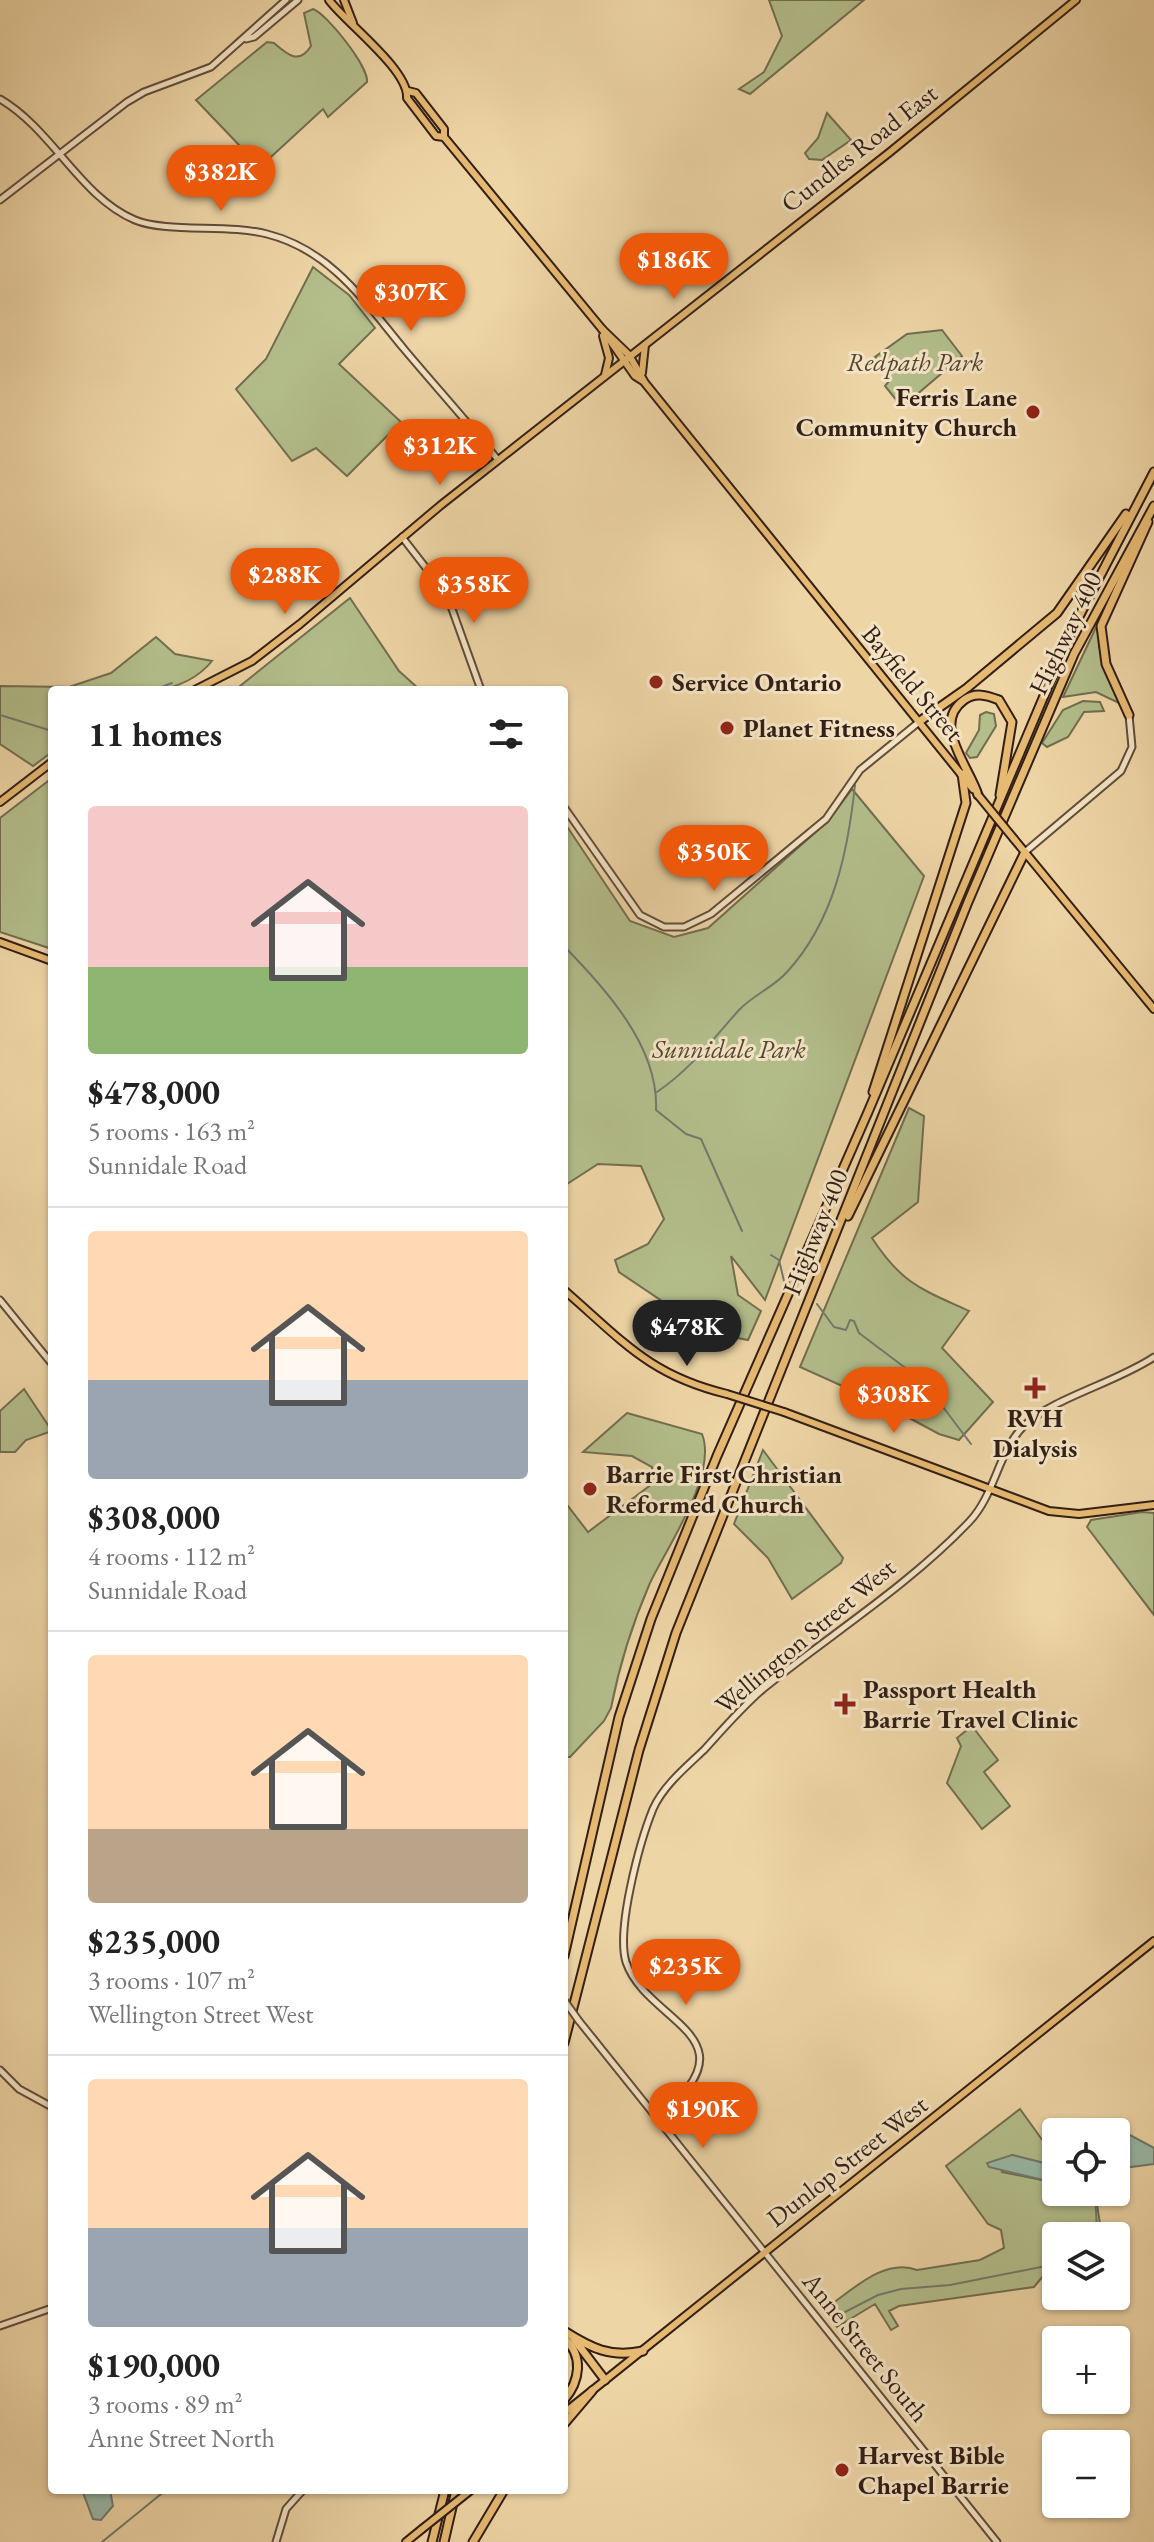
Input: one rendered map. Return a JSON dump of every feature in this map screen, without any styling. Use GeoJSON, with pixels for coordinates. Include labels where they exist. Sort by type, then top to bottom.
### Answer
{"type":"FeatureCollection","features":[{"type":"Feature","properties":{"kind":"highway","name":"Highway 400"},"geometry":{"type":"LineString","coordinates":[[568,1939],[619,1717],[651,1619],[717,1456],[868,1112],[1071,632],[1154,472]]}},
{"type":"Feature","properties":{"kind":"highway"},"geometry":{"type":"LineString","coordinates":[[920,721],[977,680],[1057,613],[1143,489]]}},
{"type":"Feature","properties":{"kind":"highway"},"geometry":{"type":"LineString","coordinates":[[1129,715],[1106,664],[1101,626],[1144,535],[1153,507]]}},
{"type":"Feature","properties":{"kind":"highway","name":"Highway 400"},"geometry":{"type":"LineString","coordinates":[[568,2027],[639,1750],[676,1633],[968,902],[1069,667],[1153,507]]}},
{"type":"Feature","properties":{"kind":"highway"},"geometry":{"type":"LineString","coordinates":[[978,795],[949,728],[953,710],[968,697],[978,694],[999,700],[1012,722],[1000,801]]}},
{"type":"Feature","properties":{"kind":"highway"},"geometry":{"type":"LineString","coordinates":[[868,1112],[966,803],[962,774]]}},
{"type":"Feature","properties":{"kind":"highway"},"geometry":{"type":"LineString","coordinates":[[826,1258],[1025,852]]}},
{"type":"Feature","properties":{"kind":"highway"},"geometry":{"type":"LineString","coordinates":[[568,2335],[604,2353],[643,2351]]}},
{"type":"Feature","properties":{"kind":"highway"},"geometry":{"type":"LineString","coordinates":[[568,2336],[605,2380]]}},
{"type":"Feature","properties":{"kind":"highway"},"geometry":{"type":"LineString","coordinates":[[568,2338],[578,2364],[578,2377],[568,2393]]}},
{"type":"Feature","properties":{"kind":"highway"},"geometry":{"type":"LineString","coordinates":[[568,2419],[592,2391]]}},
{"type":"Feature","properties":{"kind":"highway"},"geometry":{"type":"LineString","coordinates":[[432,2542],[444,2494]]}},
{"type":"Feature","properties":{"kind":"highway"},"geometry":{"type":"LineString","coordinates":[[444,2542],[455,2494]]}},
{"type":"Feature","properties":{"kind":"highway"},"geometry":{"type":"LineString","coordinates":[[473,2542],[502,2494]]}},
{"type":"Feature","properties":{"kind":"main road","name":"Bayfield Street"},"geometry":{"type":"LineString","coordinates":[[329,0],[339,13],[353,23],[408,91],[416,93],[444,129],[444,137],[1014,839],[1151,1000],[1154,1009]]}},
{"type":"Feature","properties":{"kind":"main road","name":"Bayfield Street"},"geometry":{"type":"LineString","coordinates":[[344,0],[353,23]]}},
{"type":"Feature","properties":{"kind":"main road","name":"Cundles Road East"},"geometry":{"type":"LineString","coordinates":[[203,686],[252,661],[402,537],[1076,0]]}},
{"type":"Feature","properties":{"kind":"main road"},"geometry":{"type":"LineString","coordinates":[[602,329],[609,358],[605,375]]}},
{"type":"Feature","properties":{"kind":"main road"},"geometry":{"type":"LineString","coordinates":[[643,381],[645,344]]}},
{"type":"Feature","properties":{"kind":"main road"},"geometry":{"type":"LineString","coordinates":[[0,802],[48,765]]}},
{"type":"Feature","properties":{"kind":"main road"},"geometry":{"type":"LineString","coordinates":[[0,942],[48,960]]}},
{"type":"Feature","properties":{"kind":"main road"},"geometry":{"type":"LineString","coordinates":[[568,1293],[655,1369],[677,1380],[784,1412],[991,1491],[1064,1514],[1154,1505]]}},
{"type":"Feature","properties":{"kind":"main road","name":"Dunlop Street West"},"geometry":{"type":"LineString","coordinates":[[568,2410],[1154,1941]]}},
{"type":"Feature","properties":{"kind":"main road"},"geometry":{"type":"LineString","coordinates":[[406,2542],[466,2494]]}},
{"type":"Feature","properties":{"kind":"street"},"geometry":{"type":"LineString","coordinates":[[0,200],[127,102],[211,67],[286,0]]}},
{"type":"Feature","properties":{"kind":"street"},"geometry":{"type":"LineString","coordinates":[[245,39],[254,37],[298,0]]}},
{"type":"Feature","properties":{"kind":"street"},"geometry":{"type":"LineString","coordinates":[[0,99],[32,120],[101,198],[136,221],[233,227],[270,235],[316,256],[356,288],[498,460]]}},
{"type":"Feature","properties":{"kind":"street"},"geometry":{"type":"LineString","coordinates":[[402,537],[447,595],[480,686]]}},
{"type":"Feature","properties":{"kind":"street"},"geometry":{"type":"LineString","coordinates":[[1025,852],[1114,780],[1127,763],[1133,736],[1129,715]]}},
{"type":"Feature","properties":{"kind":"street"},"geometry":{"type":"LineString","coordinates":[[568,813],[640,915],[664,927],[684,927],[711,914],[826,819],[860,770],[920,721]]}},
{"type":"Feature","properties":{"kind":"street"},"geometry":{"type":"LineString","coordinates":[[0,1300],[48,1359]]}},
{"type":"Feature","properties":{"kind":"street","name":"Wellington Street West"},"geometry":{"type":"LineString","coordinates":[[657,2118],[692,2082],[697,2054],[689,2030],[638,1984],[623,1947],[625,1915],[655,1805],[670,1784],[758,1694],[906,1579],[970,1522],[991,1491],[1010,1446],[1026,1423],[1154,1357]]}},
{"type":"Feature","properties":{"kind":"street","name":"Anne Street South"},"geometry":{"type":"LineString","coordinates":[[568,2006],[997,2542]]}},
{"type":"Feature","properties":{"kind":"street"},"geometry":{"type":"LineString","coordinates":[[0,2070],[19,2089],[48,2105]]}},
{"type":"Feature","properties":{"kind":"street"},"geometry":{"type":"LineString","coordinates":[[0,2326],[48,2309]]}},
{"type":"Feature","properties":{"kind":"street"},"geometry":{"type":"LineString","coordinates":[[276,2542],[286,2509],[299,2494]]}},
{"type":"Feature","properties":{"kind":"green space"},"geometry":{"type":"Polygon","coordinates":[[[769,0],[864,0],[750,94],[739,89],[764,72],[782,36],[769,0]]]}},
{"type":"Feature","properties":{"kind":"green space"},"geometry":{"type":"Polygon","coordinates":[[[313,9],[328,20],[346,42],[361,65],[367,82],[328,117],[323,109],[260,167],[196,100],[267,42],[274,43],[293,56],[307,52],[311,46],[304,13],[313,9]]]}},
{"type":"Feature","properties":{"kind":"green space"},"geometry":{"type":"Polygon","coordinates":[[[827,113],[851,140],[822,160],[809,159],[805,153],[818,138],[827,113]]]}},
{"type":"Feature","properties":{"kind":"green space"},"geometry":{"type":"Polygon","coordinates":[[[313,267],[349,295],[375,328],[339,364],[401,422],[347,476],[316,448],[292,461],[236,389],[266,359],[313,267]]]}},
{"type":"Feature","properties":{"kind":"green space","name":"Redpath Park"},"geometry":{"type":"Polygon","coordinates":[[[942,330],[962,356],[902,407],[885,386],[890,380],[888,370],[875,357],[907,334],[942,330]]]}},
{"type":"Feature","properties":{"kind":"green space"},"geometry":{"type":"Polygon","coordinates":[[[350,598],[399,671],[416,686],[240,686],[350,598]]]}},
{"type":"Feature","properties":{"kind":"green space"},"geometry":{"type":"Polygon","coordinates":[[[1099,621],[1099,647],[1119,703],[1096,692],[1063,697],[1099,621]]]}},
{"type":"Feature","properties":{"kind":"green space"},"geometry":{"type":"Polygon","coordinates":[[[156,637],[175,654],[212,661],[197,675],[175,686],[72,686],[111,673],[156,637]]]}},
{"type":"Feature","properties":{"kind":"green space"},"geometry":{"type":"Polygon","coordinates":[[[0,686],[48,687],[48,755],[33,766],[0,744],[0,686]]]}},
{"type":"Feature","properties":{"kind":"green space"},"geometry":{"type":"Polygon","coordinates":[[[1083,701],[1100,702],[1104,711],[1084,712],[1068,737],[1047,747],[1042,743],[1063,710],[1083,701]]]}},
{"type":"Feature","properties":{"kind":"green space"},"geometry":{"type":"Polygon","coordinates":[[[986,712],[994,714],[996,726],[977,757],[970,758],[966,753],[979,730],[980,715],[986,712]]]}},
{"type":"Feature","properties":{"kind":"green space"},"geometry":{"type":"Polygon","coordinates":[[[48,781],[48,948],[0,932],[0,818],[48,781]]]}},
{"type":"Feature","properties":{"kind":"green space","name":"Sunnidale Park"},"geometry":{"type":"Polygon","coordinates":[[[852,789],[924,876],[765,1300],[731,1256],[738,1295],[761,1311],[748,1340],[708,1332],[619,1272],[615,1260],[648,1244],[664,1219],[641,1166],[598,1164],[568,1183],[568,828],[630,921],[674,937],[708,928],[828,821],[852,789]]]}},
{"type":"Feature","properties":{"kind":"green space"},"geometry":{"type":"Polygon","coordinates":[[[909,1108],[924,1116],[918,1202],[872,1238],[903,1276],[969,1311],[942,1348],[993,1402],[959,1440],[939,1434],[889,1407],[800,1367],[909,1108]]]}},
{"type":"Feature","properties":{"kind":"green space"},"geometry":{"type":"Polygon","coordinates":[[[24,1389],[48,1425],[48,1432],[26,1440],[15,1452],[0,1452],[0,1411],[24,1389]]]}},
{"type":"Feature","properties":{"kind":"green space"},"geometry":{"type":"Polygon","coordinates":[[[627,1413],[702,1434],[705,1450],[697,1489],[638,1613],[611,1708],[604,1721],[568,1757],[568,1506],[588,1532],[652,1484],[652,1467],[632,1456],[583,1452],[627,1413]]]}},
{"type":"Feature","properties":{"kind":"green space"},"geometry":{"type":"Polygon","coordinates":[[[763,1450],[843,1558],[841,1563],[792,1599],[768,1558],[734,1524],[763,1450]]]}},
{"type":"Feature","properties":{"kind":"green space"},"geometry":{"type":"Polygon","coordinates":[[[1154,1513],[1154,1615],[1087,1527],[1091,1520],[1154,1513]]]}},
{"type":"Feature","properties":{"kind":"green space"},"geometry":{"type":"Polygon","coordinates":[[[972,1726],[998,1760],[984,1772],[1010,1806],[982,1829],[947,1783],[961,1746],[957,1738],[972,1726]]]}},
{"type":"Feature","properties":{"kind":"green space"},"geometry":{"type":"Polygon","coordinates":[[[1020,2109],[1042,2140],[1042,2162],[1012,2155],[1002,2172],[1042,2180],[1042,2206],[1097,2206],[1100,2222],[1042,2222],[1042,2277],[1034,2287],[899,2306],[889,2311],[898,2326],[891,2330],[875,2304],[837,2327],[825,2309],[880,2272],[892,2268],[917,2270],[980,2260],[1004,2248],[1001,2230],[988,2224],[946,2166],[1020,2109]]]}},
{"type":"Feature","properties":{"kind":"shaded area"},"geometry":{"type":"Polygon","coordinates":[[[1130,2135],[1154,2148],[1154,2164],[1130,2167],[1130,2135]]]}},
{"type":"Feature","properties":{"kind":"shaded area"},"geometry":{"type":"Polygon","coordinates":[[[1012,2155],[1042,2162],[1042,2180],[989,2167],[987,2163],[1012,2155]]]}},
{"type":"Feature","properties":{"kind":"shaded area"},"geometry":{"type":"Polygon","coordinates":[[[84,2494],[111,2494],[113,2506],[101,2520],[93,2519],[84,2494]]]}},
{"type":"Feature","properties":{"kind":"waterway"},"geometry":{"type":"LineString","coordinates":[[164,686],[172,683]]}},
{"type":"Feature","properties":{"kind":"waterway"},"geometry":{"type":"LineString","coordinates":[[0,715],[48,730]]}},
{"type":"Feature","properties":{"kind":"waterway"},"geometry":{"type":"LineString","coordinates":[[657,1092],[691,1064],[745,1005],[782,977],[803,952],[816,931],[836,884],[848,835],[855,785]]}},
{"type":"Feature","properties":{"kind":"waterway"},"geometry":{"type":"LineString","coordinates":[[568,950],[612,1000],[639,1041],[655,1086],[656,1110],[686,1134],[701,1139],[742,1231]]}},
{"type":"Feature","properties":{"kind":"waterway"},"geometry":{"type":"LineString","coordinates":[[771,1255],[779,1260],[784,1281]]}},
{"type":"Feature","properties":{"kind":"waterway"},"geometry":{"type":"LineString","coordinates":[[817,1304],[834,1327],[846,1330],[850,1320],[854,1321],[859,1333],[924,1382],[971,1444]]}},
{"type":"Feature","properties":{"kind":"waterway"},"geometry":{"type":"LineString","coordinates":[[1096,2206],[1097,2222]]}},
{"type":"Feature","properties":{"kind":"waterway"},"geometry":{"type":"LineString","coordinates":[[845,2312],[878,2295],[901,2289],[950,2285],[1042,2267]]}},
{"type":"Feature","properties":{"kind":"waterway"},"geometry":{"type":"LineString","coordinates":[[102,2542],[161,2494]]}},
{"type":"Feature","properties":{"kind":"place","name":"Ferris Lane Community Church"},"geometry":{"type":"Point","coordinates":[1033,412]}},
{"type":"Feature","properties":{"kind":"place","name":"Service Ontario"},"geometry":{"type":"Point","coordinates":[656,682]}},
{"type":"Feature","properties":{"kind":"place","name":"Planet Fitness"},"geometry":{"type":"Point","coordinates":[727,728]}},
{"type":"Feature","properties":{"kind":"place","name":"RVH Dialysis"},"geometry":{"type":"Point","coordinates":[1035,1388]}},
{"type":"Feature","properties":{"kind":"place","name":"Barrie First Christian Reformed Church"},"geometry":{"type":"Point","coordinates":[590,1489]}},
{"type":"Feature","properties":{"kind":"place","name":"Passport Health Barrie Travel Clinic"},"geometry":{"type":"Point","coordinates":[845,1704]}},
{"type":"Feature","properties":{"kind":"place","name":"Harvest Bible Chapel Barrie"},"geometry":{"type":"Point","coordinates":[842,2470]}}]}
